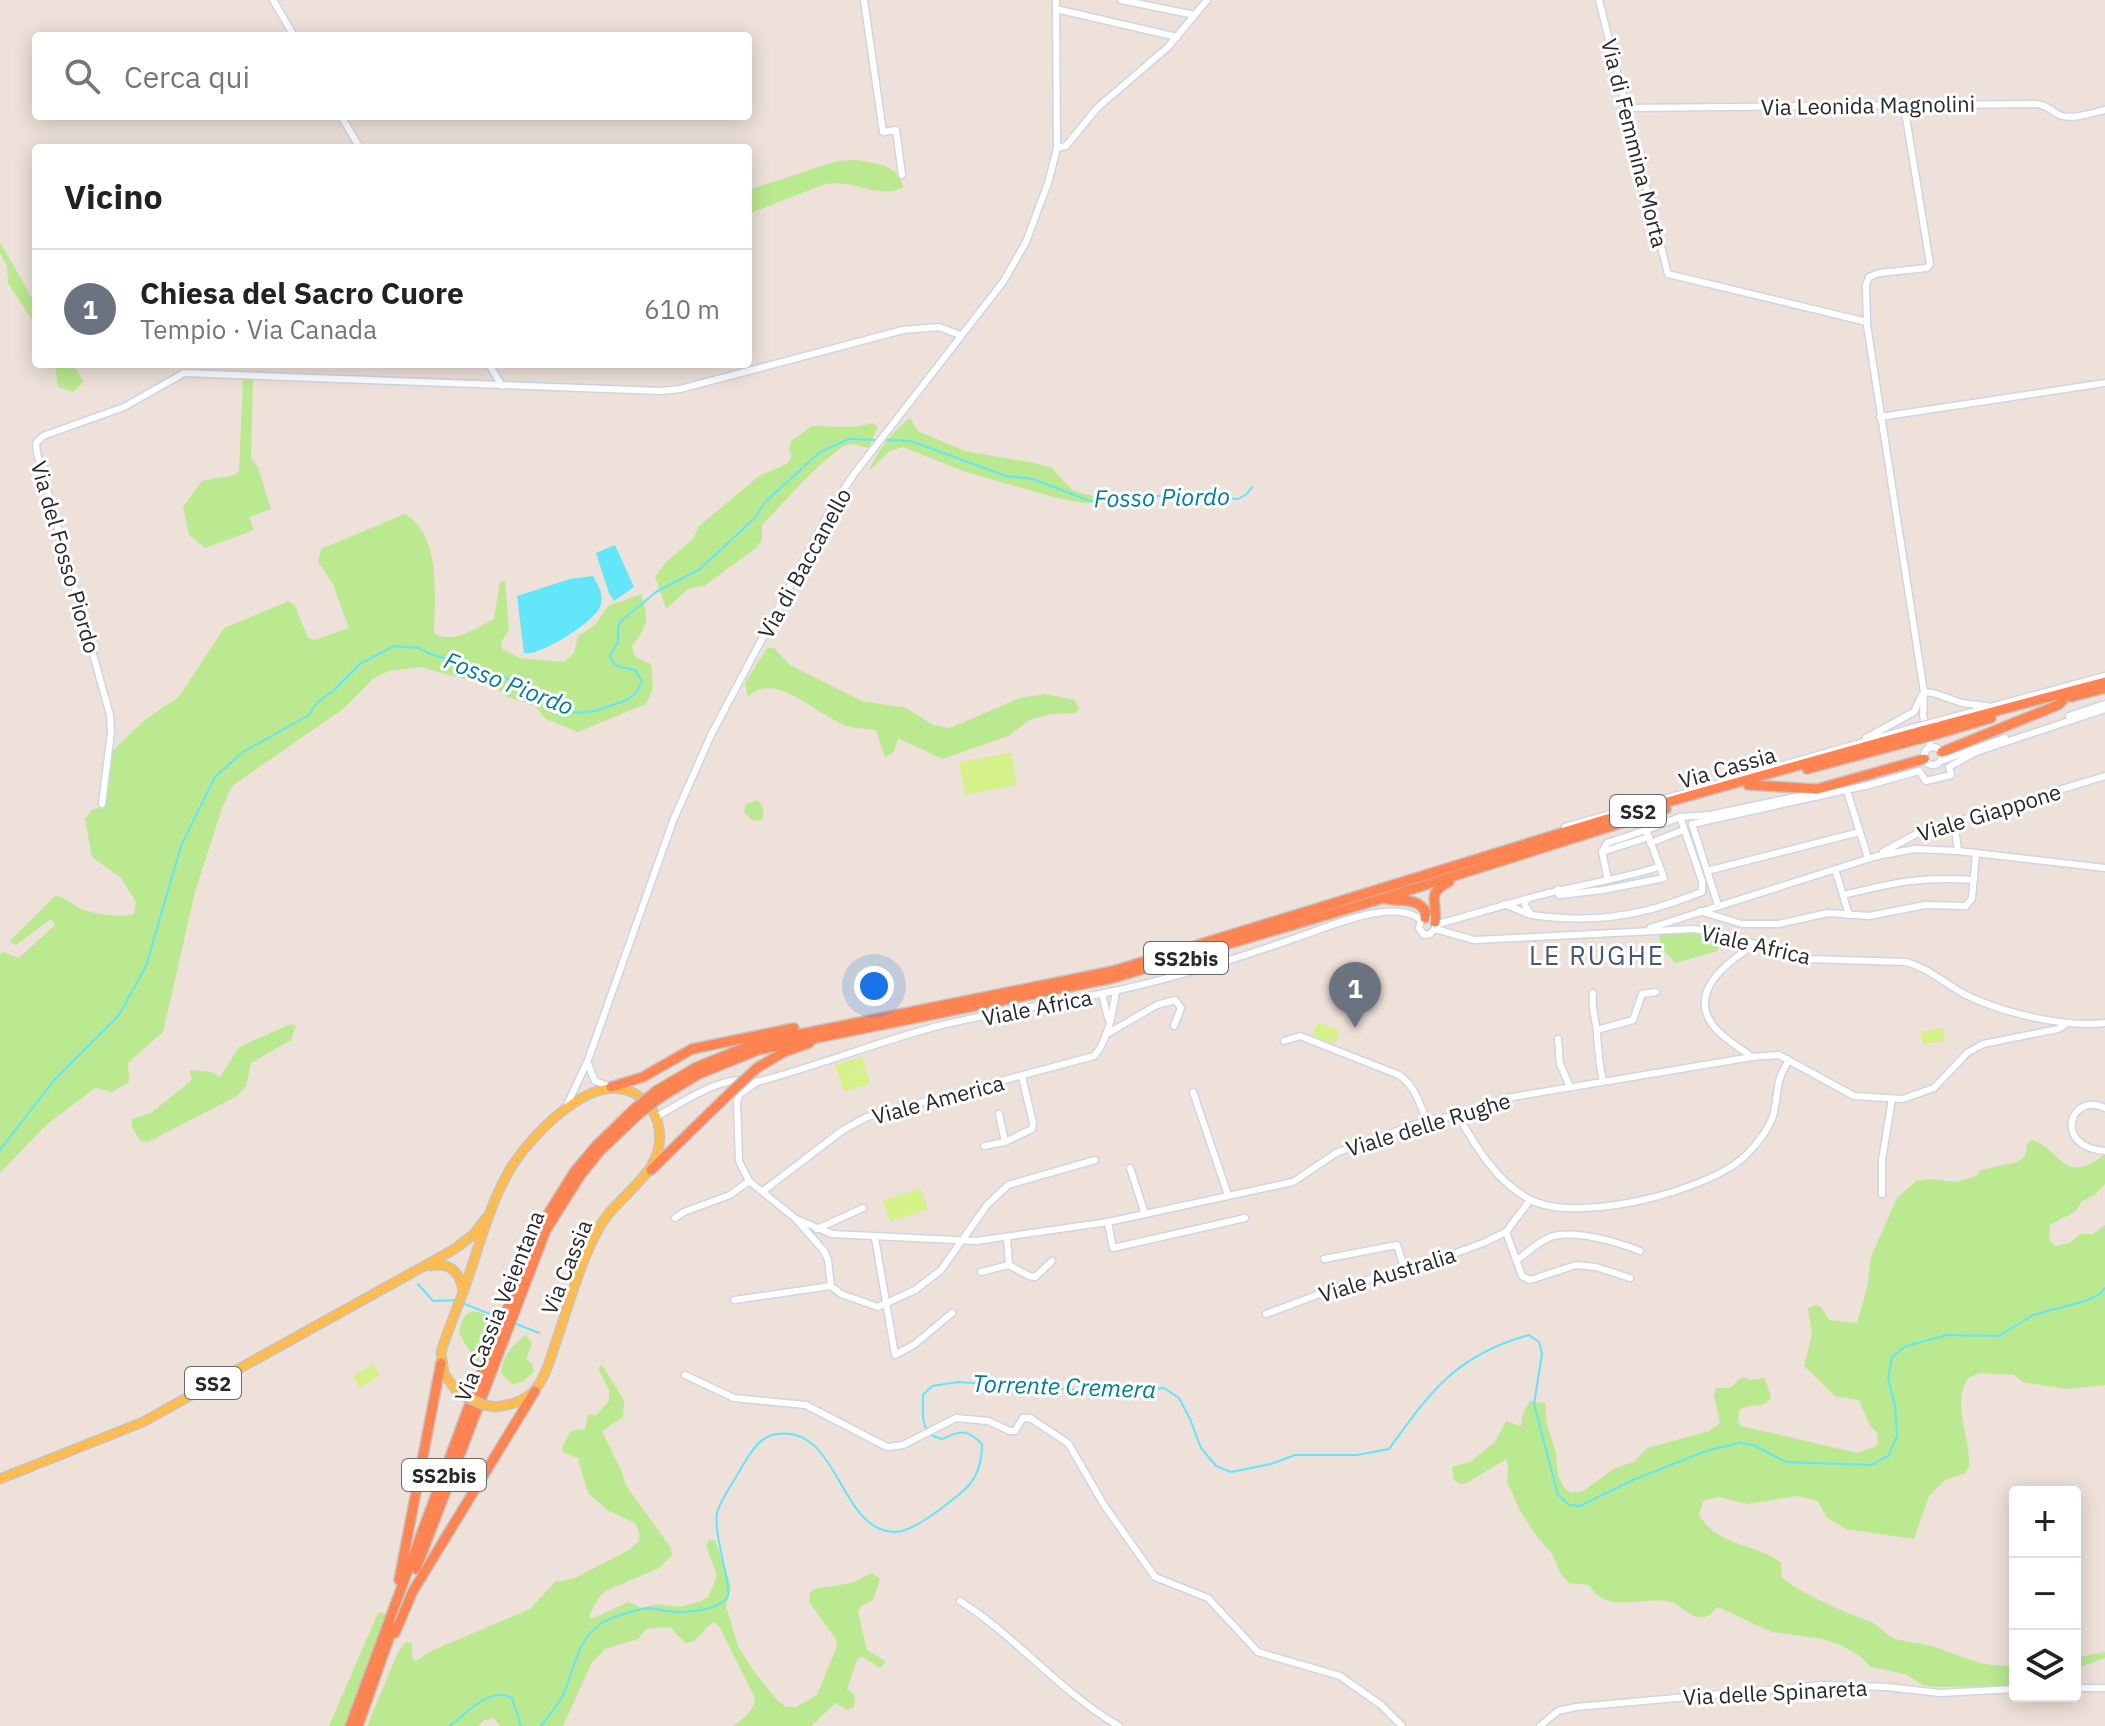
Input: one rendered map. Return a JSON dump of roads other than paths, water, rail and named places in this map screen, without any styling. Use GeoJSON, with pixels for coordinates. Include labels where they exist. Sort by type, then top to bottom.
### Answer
{"type":"FeatureCollection","features":[{"type":"Feature","properties":{"kind":"highway","name":"Via Cassia"},"geometry":{"type":"LineString","coordinates":[[1361,896],[1607,819],[2105,679]]}},
{"type":"Feature","properties":{"kind":"highway","name":"Via Cassia"},"geometry":{"type":"LineString","coordinates":[[1936,728],[2105,688]]}},
{"type":"Feature","properties":{"kind":"highway"},"geometry":{"type":"LineString","coordinates":[[1941,757],[2058,705],[2063,700]]}},
{"type":"Feature","properties":{"kind":"highway","name":"Via Cassia"},"geometry":{"type":"LineString","coordinates":[[1384,898],[1610,825],[1917,733]]}},
{"type":"Feature","properties":{"kind":"highway"},"geometry":{"type":"LineString","coordinates":[[1748,785],[1817,789],[1925,761]]}},
{"type":"Feature","properties":{"kind":"highway"},"geometry":{"type":"LineString","coordinates":[[1432,874],[1443,865],[1517,842]]}},
{"type":"Feature","properties":{"kind":"highway"},"geometry":{"type":"LineString","coordinates":[[1430,923],[1437,889],[1464,873]]}},
{"type":"Feature","properties":{"kind":"highway","name":"Via Cassia Veientana"},"geometry":{"type":"LineString","coordinates":[[872,1022],[1113,971],[1361,896]]}},
{"type":"Feature","properties":{"kind":"highway"},"geometry":{"type":"LineString","coordinates":[[1384,898],[1413,901],[1423,907],[1430,923]]}},
{"type":"Feature","properties":{"kind":"highway","name":"Via Cassia Veientana"},"geometry":{"type":"LineString","coordinates":[[358,1726],[508,1317],[541,1240],[564,1199],[600,1151],[636,1112],[658,1094],[758,1050],[849,1026],[1113,978],[1384,898]]}},
{"type":"Feature","properties":{"kind":"highway","name":"SS2"},"geometry":{"type":"LineString","coordinates":[[611,1087],[643,1077],[678,1055],[700,1047],[810,1026],[849,1026]]}},
{"type":"Feature","properties":{"kind":"highway"},"geometry":{"type":"LineString","coordinates":[[651,1170],[757,1068],[784,1052],[849,1026]]}},
{"type":"Feature","properties":{"kind":"highway","name":"Via Cassia Veientana"},"geometry":{"type":"LineString","coordinates":[[350,1726],[504,1329]]}},
{"type":"Feature","properties":{"kind":"highway"},"geometry":{"type":"LineString","coordinates":[[389,1622],[441,1363]]}},
{"type":"Feature","properties":{"kind":"highway"},"geometry":{"type":"LineString","coordinates":[[385,1650],[413,1591],[535,1391]]}},
{"type":"Feature","properties":{"kind":"main road","name":"SS2"},"geometry":{"type":"LineString","coordinates":[[441,1363],[444,1341],[493,1207],[517,1159],[564,1110],[586,1094],[611,1087]]}},
{"type":"Feature","properties":{"kind":"main road"},"geometry":{"type":"LineString","coordinates":[[611,1087],[641,1097],[656,1117],[660,1141],[651,1170]]}},
{"type":"Feature","properties":{"kind":"main road","name":"Via Cassia"},"geometry":{"type":"LineString","coordinates":[[535,1391],[598,1229],[612,1208],[651,1170]]}},
{"type":"Feature","properties":{"kind":"main road","name":"SS2"},"geometry":{"type":"LineString","coordinates":[[0,1479],[143,1422],[418,1269],[473,1235],[493,1207]]}},
{"type":"Feature","properties":{"kind":"main road"},"geometry":{"type":"LineString","coordinates":[[418,1269],[440,1264],[452,1269],[461,1279],[461,1300]]}},
{"type":"Feature","properties":{"kind":"main road"},"geometry":{"type":"LineString","coordinates":[[441,1363],[446,1379],[459,1394],[484,1405],[496,1407],[516,1403],[535,1391]]}},
{"type":"Feature","properties":{"kind":"street"},"geometry":{"type":"LineString","coordinates":[[273,0],[292,32]]}},
{"type":"Feature","properties":{"kind":"street"},"geometry":{"type":"LineString","coordinates":[[864,0],[883,132],[896,130],[902,175]]}},
{"type":"Feature","properties":{"kind":"street","name":"Via di Baccanello"},"geometry":{"type":"LineString","coordinates":[[564,1110],[588,1060],[673,821],[711,735],[832,507],[1019,257],[1048,183],[1057,148],[1056,0]]}},
{"type":"Feature","properties":{"kind":"street"},"geometry":{"type":"LineString","coordinates":[[1121,0],[1195,15]]}},
{"type":"Feature","properties":{"kind":"street"},"geometry":{"type":"LineString","coordinates":[[1057,148],[1068,145],[1097,108],[1177,37],[1207,0]]}},
{"type":"Feature","properties":{"kind":"street","name":"Via di Femmina Morta"},"geometry":{"type":"LineString","coordinates":[[1599,0],[1669,275],[1867,322]]}},
{"type":"Feature","properties":{"kind":"street"},"geometry":{"type":"LineString","coordinates":[[1056,9],[1177,37]]}},
{"type":"Feature","properties":{"kind":"street","name":"Via Leonida Magnolini"},"geometry":{"type":"LineString","coordinates":[[1626,108],[2042,104],[2060,115],[2069,116],[2105,110]]}},
{"type":"Feature","properties":{"kind":"street"},"geometry":{"type":"LineString","coordinates":[[1904,105],[1930,265],[1870,276],[1866,282],[1867,322],[1924,692],[1923,716],[1931,747]]}},
{"type":"Feature","properties":{"kind":"street"},"geometry":{"type":"LineString","coordinates":[[343,120],[358,144]]}},
{"type":"Feature","properties":{"kind":"street","name":"Via del Fosso Piordo"},"geometry":{"type":"LineString","coordinates":[[102,804],[111,732],[110,715],[37,453],[38,440],[124,407],[184,373],[634,392],[672,390],[913,328],[939,327],[960,335]]}},
{"type":"Feature","properties":{"kind":"street"},"geometry":{"type":"LineString","coordinates":[[491,368],[502,386]]}},
{"type":"Feature","properties":{"kind":"street"},"geometry":{"type":"LineString","coordinates":[[1880,417],[2105,383]]}},
{"type":"Feature","properties":{"kind":"street"},"geometry":{"type":"LineString","coordinates":[[1936,728],[1990,706],[2105,679]]}},
{"type":"Feature","properties":{"kind":"street"},"geometry":{"type":"LineString","coordinates":[[1924,692],[1962,703],[1990,706]]}},
{"type":"Feature","properties":{"kind":"street"},"geometry":{"type":"LineString","coordinates":[[1856,744],[1914,712],[1924,692]]}},
{"type":"Feature","properties":{"kind":"street"},"geometry":{"type":"LineString","coordinates":[[1648,837],[1680,817],[1710,815],[1827,790],[1925,761],[1934,766],[1941,757],[2105,707]]}},
{"type":"Feature","properties":{"kind":"street"},"geometry":{"type":"LineString","coordinates":[[1718,905],[1692,824],[1847,791],[1919,771],[1926,781],[1951,775],[1949,767],[1976,752],[2105,707]]}},
{"type":"Feature","properties":{"kind":"street"},"geometry":{"type":"LineString","coordinates":[[1914,712],[1923,716]]}},
{"type":"Feature","properties":{"kind":"street"},"geometry":{"type":"LineString","coordinates":[[1517,842],[1856,744],[1917,733]]}},
{"type":"Feature","properties":{"kind":"street"},"geometry":{"type":"LineString","coordinates":[[1925,761],[1926,750],[1931,747],[1937,748],[1941,757]]}},
{"type":"Feature","properties":{"kind":"street","name":"Viale Giappone"},"geometry":{"type":"LineString","coordinates":[[1877,856],[1911,836],[2105,776]]}},
{"type":"Feature","properties":{"kind":"street"},"geometry":{"type":"LineString","coordinates":[[1847,791],[1868,858]]}},
{"type":"Feature","properties":{"kind":"street"},"geometry":{"type":"LineString","coordinates":[[1608,880],[1602,852],[1607,843],[1684,830],[1680,817]]}},
{"type":"Feature","properties":{"kind":"street"},"geometry":{"type":"LineString","coordinates":[[1954,821],[1958,851]]}},
{"type":"Feature","properties":{"kind":"street","name":"Viale Africa"},"geometry":{"type":"LineString","coordinates":[[1531,915],[1598,917],[1642,912],[1702,892],[1702,881],[1684,830]]}},
{"type":"Feature","properties":{"kind":"street"},"geometry":{"type":"LineString","coordinates":[[1707,871],[1860,832]]}},
{"type":"Feature","properties":{"kind":"street"},"geometry":{"type":"LineString","coordinates":[[1648,837],[1658,867]]}},
{"type":"Feature","properties":{"kind":"street","name":"Viale Giappone"},"geometry":{"type":"LineString","coordinates":[[1645,930],[1868,858],[1915,849],[2105,868]]}},
{"type":"Feature","properties":{"kind":"street"},"geometry":{"type":"LineString","coordinates":[[1700,911],[1742,924],[1778,924],[1828,913],[1875,916],[1925,905],[1966,906],[1972,898],[1976,853]]}},
{"type":"Feature","properties":{"kind":"street"},"geometry":{"type":"LineString","coordinates":[[2095,865],[2105,860]]}},
{"type":"Feature","properties":{"kind":"street"},"geometry":{"type":"LineString","coordinates":[[1531,915],[1525,905],[1526,899],[1558,889],[1661,866],[1664,878],[1588,892],[1559,895],[1558,889]]}},
{"type":"Feature","properties":{"kind":"street"},"geometry":{"type":"LineString","coordinates":[[1835,869],[1849,915]]}},
{"type":"Feature","properties":{"kind":"street"},"geometry":{"type":"LineString","coordinates":[[1843,895],[1915,879],[1974,880]]}},
{"type":"Feature","properties":{"kind":"street","name":"Viale Africa"},"geometry":{"type":"LineString","coordinates":[[1430,923],[1526,899]]}},
{"type":"Feature","properties":{"kind":"street"},"geometry":{"type":"LineString","coordinates":[[1504,904],[1531,915]]}},
{"type":"Feature","properties":{"kind":"street","name":"Viale Africa"},"geometry":{"type":"LineString","coordinates":[[656,1117],[721,1084],[757,1082],[938,1026],[1102,994],[1206,969],[1382,912],[1414,915],[1474,940],[1645,930],[1710,931],[1807,959],[1906,962],[1919,965],[1982,1002],[2066,1024]]}},
{"type":"Feature","properties":{"kind":"street"},"geometry":{"type":"LineString","coordinates":[[1752,1057],[1717,1030],[1705,1006],[1713,977],[1732,958],[1756,944]]}},
{"type":"Feature","properties":{"kind":"street"},"geometry":{"type":"LineString","coordinates":[[1105,1035],[1116,991]]}},
{"type":"Feature","properties":{"kind":"street"},"geometry":{"type":"LineString","coordinates":[[1597,1030],[1633,1020],[1642,994],[1656,992]]}},
{"type":"Feature","properties":{"kind":"street"},"geometry":{"type":"LineString","coordinates":[[1593,993],[1591,1008],[1603,1081]]}},
{"type":"Feature","properties":{"kind":"street"},"geometry":{"type":"LineString","coordinates":[[1102,994],[1109,1021]]}},
{"type":"Feature","properties":{"kind":"street","name":"Viale America"},"geometry":{"type":"LineString","coordinates":[[763,1191],[857,1121],[917,1102],[1094,1056],[1105,1035],[1157,1005],[1175,1000],[1181,1008],[1174,1026]]}},
{"type":"Feature","properties":{"kind":"street","name":"Viale delle Rughe"},"geometry":{"type":"LineString","coordinates":[[796,1219],[832,1234],[875,1238],[976,1241],[1007,1238],[1108,1222],[1293,1182],[1336,1153],[1427,1120],[1458,1116],[1506,1098],[1770,1054],[1789,1060],[1854,1096],[1892,1099],[1915,1096],[1934,1088],[1967,1053],[1983,1044],[2058,1029],[2066,1024],[2105,1023]]}},
{"type":"Feature","properties":{"kind":"street"},"geometry":{"type":"LineString","coordinates":[[1284,1041],[1300,1036],[1399,1075],[1410,1082],[1427,1120]]}},
{"type":"Feature","properties":{"kind":"street"},"geometry":{"type":"LineString","coordinates":[[1558,1039],[1560,1064],[1570,1087]]}},
{"type":"Feature","properties":{"kind":"street"},"geometry":{"type":"LineString","coordinates":[[588,1060],[592,1079],[611,1087]]}},
{"type":"Feature","properties":{"kind":"street"},"geometry":{"type":"LineString","coordinates":[[1458,1116],[1487,1163],[1511,1187],[1530,1200],[1554,1206],[1600,1207],[1645,1199],[1706,1182],[1748,1154],[1774,1114],[1778,1078],[1789,1060]]}},
{"type":"Feature","properties":{"kind":"street"},"geometry":{"type":"LineString","coordinates":[[984,1146],[1005,1142],[1027,1133],[1033,1127],[1022,1077]]}},
{"type":"Feature","properties":{"kind":"street"},"geometry":{"type":"LineString","coordinates":[[757,1082],[740,1094],[737,1101],[739,1161],[749,1181],[796,1219],[824,1251],[831,1286],[865,1304],[878,1307],[887,1304],[915,1290],[941,1270],[996,1194],[1008,1185],[1095,1160]]}},
{"type":"Feature","properties":{"kind":"street"},"geometry":{"type":"LineString","coordinates":[[1193,1092],[1228,1195]]}},
{"type":"Feature","properties":{"kind":"street"},"geometry":{"type":"LineString","coordinates":[[1882,1194],[1882,1160],[1892,1099]]}},
{"type":"Feature","properties":{"kind":"street"},"geometry":{"type":"LineString","coordinates":[[2105,1108],[2085,1105],[2077,1111],[2072,1122],[2078,1142],[2089,1149],[2105,1151]]}},
{"type":"Feature","properties":{"kind":"street"},"geometry":{"type":"LineString","coordinates":[[999,1114],[1005,1142]]}},
{"type":"Feature","properties":{"kind":"street"},"geometry":{"type":"LineString","coordinates":[[1130,1168],[1145,1214]]}},
{"type":"Feature","properties":{"kind":"street"},"geometry":{"type":"LineString","coordinates":[[675,1218],[730,1195],[749,1181]]}},
{"type":"Feature","properties":{"kind":"street","name":"Viale Australia"},"geometry":{"type":"LineString","coordinates":[[1266,1314],[1333,1289],[1405,1271],[1466,1250],[1506,1232],[1530,1200]]}},
{"type":"Feature","properties":{"kind":"street"},"geometry":{"type":"LineString","coordinates":[[817,1229],[863,1208]]}},
{"type":"Feature","properties":{"kind":"street"},"geometry":{"type":"LineString","coordinates":[[1108,1222],[1113,1248],[1245,1218]]}},
{"type":"Feature","properties":{"kind":"street"},"geometry":{"type":"LineString","coordinates":[[1506,1232],[1522,1276],[1530,1280],[1576,1265],[1596,1267],[1630,1278]]}},
{"type":"Feature","properties":{"kind":"street"},"geometry":{"type":"LineString","coordinates":[[1517,1260],[1545,1240],[1560,1236],[1614,1240],[1640,1251]]}},
{"type":"Feature","properties":{"kind":"street"},"geometry":{"type":"LineString","coordinates":[[875,1238],[895,1355],[915,1344],[952,1313]]}},
{"type":"Feature","properties":{"kind":"street"},"geometry":{"type":"LineString","coordinates":[[1007,1238],[1009,1265]]}},
{"type":"Feature","properties":{"kind":"street"},"geometry":{"type":"LineString","coordinates":[[1324,1259],[1397,1245],[1405,1271]]}},
{"type":"Feature","properties":{"kind":"street"},"geometry":{"type":"LineString","coordinates":[[981,1272],[1009,1265],[1035,1277],[1052,1261]]}},
{"type":"Feature","properties":{"kind":"street"},"geometry":{"type":"LineString","coordinates":[[734,1300],[831,1286]]}},
{"type":"Feature","properties":{"kind":"street"},"geometry":{"type":"LineString","coordinates":[[685,1375],[734,1398],[806,1405],[887,1447],[895,1448],[956,1418],[988,1421],[1010,1431],[1015,1431],[1023,1418],[1030,1418],[1068,1443],[1104,1505],[1155,1577],[1208,1598],[1258,1652],[1340,1676],[1381,1705],[1402,1726]]}},
{"type":"Feature","properties":{"kind":"street"},"geometry":{"type":"LineString","coordinates":[[960,1601],[986,1617],[1070,1690],[1119,1726]]}},
{"type":"Feature","properties":{"kind":"street","name":"Via delle Spinareta"},"geometry":{"type":"LineString","coordinates":[[1540,1726],[1558,1711],[1573,1707],[1810,1685],[1875,1686],[1940,1693],[2009,1689]]}},
{"type":"Feature","properties":{"kind":"street"},"geometry":{"type":"LineString","coordinates":[[2081,1688],[2105,1688]]}},
{"type":"Feature","properties":{"kind":"water"},"geometry":{"type":"Polygon","coordinates":[[[615,545],[634,587],[614,601],[596,553],[615,545]]]}},
{"type":"Feature","properties":{"kind":"water"},"geometry":{"type":"Polygon","coordinates":[[[593,576],[602,599],[596,613],[553,644],[524,653],[517,596],[570,579],[593,576]]]}},
{"type":"Feature","properties":{"kind":"waterway","name":"Fosso Piordo"},"geometry":{"type":"LineString","coordinates":[[0,1150],[55,1079],[119,1015],[146,966],[181,846],[215,777],[243,752],[309,715],[317,703],[360,664],[394,646],[419,648],[518,682],[552,704],[576,713],[595,711],[627,700],[636,693],[642,682],[636,671],[617,666],[610,656],[618,642],[621,621],[656,592],[700,569],[756,517],[764,503],[820,452],[849,439],[875,440]]}},
{"type":"Feature","properties":{"kind":"waterway","name":"Fosso Piordo"},"geometry":{"type":"LineString","coordinates":[[886,440],[911,441],[1006,476],[1033,479],[1090,501],[1171,495],[1238,499],[1252,487]]}},
{"type":"Feature","properties":{"kind":"waterway"},"geometry":{"type":"LineString","coordinates":[[418,1284],[433,1301],[456,1300]]}},
{"type":"Feature","properties":{"kind":"waterway","name":"Torrente Cremera"},"geometry":{"type":"LineString","coordinates":[[926,1429],[923,1395],[932,1386],[958,1382],[1095,1391],[1164,1388],[1179,1398],[1201,1448],[1216,1466],[1231,1472],[1271,1464],[1295,1455],[1357,1455],[1389,1449],[1447,1378],[1482,1353],[1529,1335],[1539,1342],[1542,1354],[1534,1404],[1558,1495],[1569,1505],[1580,1506],[1633,1480],[1706,1451],[1739,1443],[1753,1445],[1786,1462],[1871,1465],[1888,1456],[1897,1436],[1895,1405],[1888,1379],[1892,1357],[1906,1346],[1947,1335],[1999,1336],[2033,1315],[2085,1301],[2105,1288]]}},
{"type":"Feature","properties":{"kind":"waterway"},"geometry":{"type":"LineString","coordinates":[[462,1303],[500,1318]]}},
{"type":"Feature","properties":{"kind":"waterway"},"geometry":{"type":"LineString","coordinates":[[514,1323],[539,1333]]}},
{"type":"Feature","properties":{"kind":"waterway","name":"Torrente Cremera"},"geometry":{"type":"LineString","coordinates":[[541,1726],[562,1697],[586,1638],[602,1623],[648,1608],[681,1612],[699,1610],[717,1605],[728,1596],[717,1513],[743,1465],[761,1441],[777,1434],[798,1436],[814,1445],[861,1515],[876,1527],[895,1532],[921,1523],[939,1510],[967,1487],[978,1471],[982,1444],[977,1439],[964,1432],[942,1439],[930,1435]]}},
{"type":"Feature","properties":{"kind":"waterway","name":"Torrente Cremera"},"geometry":{"type":"LineString","coordinates":[[450,1726],[479,1702],[495,1695],[512,1698],[521,1726]]}},
{"type":"Feature","properties":{"kind":"place","name":"Chiesa del Sacro Cuore"},"geometry":{"type":"Point","coordinates":[1355,1028]}},
{"type":"Feature","properties":{"kind":"district","name":"LE RUGHE"},"geometry":{"type":"Point","coordinates":[1597,955]}}]}
